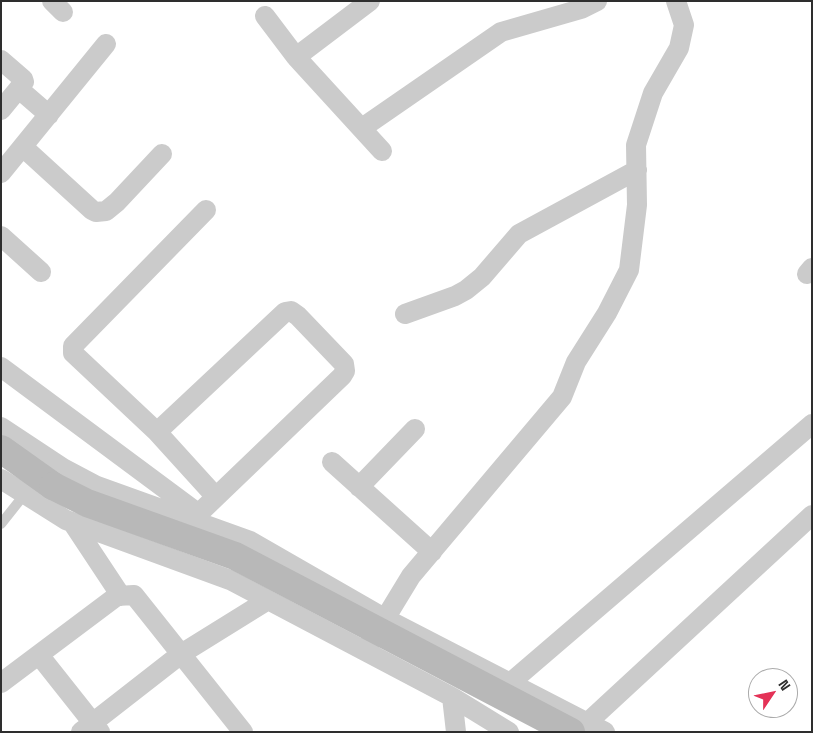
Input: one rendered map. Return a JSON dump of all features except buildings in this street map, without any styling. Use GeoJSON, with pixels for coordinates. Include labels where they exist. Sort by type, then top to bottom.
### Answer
{"type":"FeatureCollection","features":[{"type":"Feature","properties":{"kind":"street"},"geometry":{"type":"LineString","coordinates":[[296,56],[370,1]]}},
{"type":"Feature","properties":{"kind":"street"},"geometry":{"type":"LineString","coordinates":[[362,128],[500,32],[550,9],[580,9],[597,1]]}},
{"type":"Feature","properties":{"kind":"street"},"geometry":{"type":"LineString","coordinates":[[366,650],[411,576],[562,397],[576,362],[607,313],[629,270],[637,205],[636,145],[653,93],[679,48],[684,25],[676,1]]}},
{"type":"Feature","properties":{"kind":"street"},"geometry":{"type":"LineString","coordinates":[[265,16],[296,56],[382,151]]}},
{"type":"Feature","properties":{"kind":"street"},"geometry":{"type":"LineString","coordinates":[[1,173],[106,44]]}},
{"type":"Feature","properties":{"kind":"street"},"geometry":{"type":"LineString","coordinates":[[1,60],[23,79],[23,84],[1,110]]}},
{"type":"Feature","properties":{"kind":"street"},"geometry":{"type":"LineString","coordinates":[[19,89],[49,114]]}},
{"type":"Feature","properties":{"kind":"street"},"geometry":{"type":"LineString","coordinates":[[23,147],[96,212],[106,211],[117,202],[162,154]]}},
{"type":"Feature","properties":{"kind":"street"},"geometry":{"type":"LineString","coordinates":[[405,314],[456,296],[466,290],[482,277],[519,234],[636,170]]}},
{"type":"Feature","properties":{"kind":"street"},"geometry":{"type":"LineString","coordinates":[[206,210],[73,346],[73,353],[157,432],[216,497]]}},
{"type":"Feature","properties":{"kind":"street"},"geometry":{"type":"LineString","coordinates":[[1,236],[41,272]]}},
{"type":"Feature","properties":{"kind":"street"},"geometry":{"type":"LineString","coordinates":[[157,432],[285,312],[291,311],[298,316],[344,364],[345,371],[342,376],[196,517]]}},
{"type":"Feature","properties":{"kind":"street"},"geometry":{"type":"LineString","coordinates":[[1,367],[196,517]]}},
{"type":"Feature","properties":{"kind":"street"},"geometry":{"type":"LineString","coordinates":[[510,683],[812,424]]}},
{"type":"Feature","properties":{"kind":"street"},"geometry":{"type":"LineString","coordinates":[[1,427],[63,468],[97,486],[196,517],[250,541],[384,618],[510,683],[588,729]]}},
{"type":"Feature","properties":{"kind":"street"},"geometry":{"type":"LineString","coordinates":[[359,487],[415,430]]}},
{"type":"Feature","properties":{"kind":"street"},"geometry":{"type":"LineString","coordinates":[[1,449],[41,493],[72,522],[121,596]]}},
{"type":"Feature","properties":{"kind":"street"},"geometry":{"type":"LineString","coordinates":[[332,462],[432,552]]}},
{"type":"Feature","properties":{"kind":"street"},"geometry":{"type":"LineString","coordinates":[[1,468],[82,517],[229,569],[540,732]]}},
{"type":"Feature","properties":{"kind":"street"},"geometry":{"type":"LineString","coordinates":[[1,479],[41,493],[87,503],[235,556],[588,729]]}},
{"type":"Feature","properties":{"kind":"street"},"geometry":{"type":"LineString","coordinates":[[588,729],[812,515]]}},
{"type":"Feature","properties":{"kind":"street"},"geometry":{"type":"LineString","coordinates":[[72,522],[230,580],[366,650],[452,697],[509,732]]}},
{"type":"Feature","properties":{"kind":"street"},"geometry":{"type":"LineString","coordinates":[[1,683],[117,596],[134,595],[235,729]]}},
{"type":"Feature","properties":{"kind":"street"},"geometry":{"type":"LineString","coordinates":[[38,655],[91,729],[180,654],[268,600]]}},
{"type":"Feature","properties":{"kind":"street"},"geometry":{"type":"LineString","coordinates":[[452,697],[456,732]]}},
{"type":"Feature","properties":{"kind":"lane"},"geometry":{"type":"LineString","coordinates":[[1,524],[41,493]]}}]}
